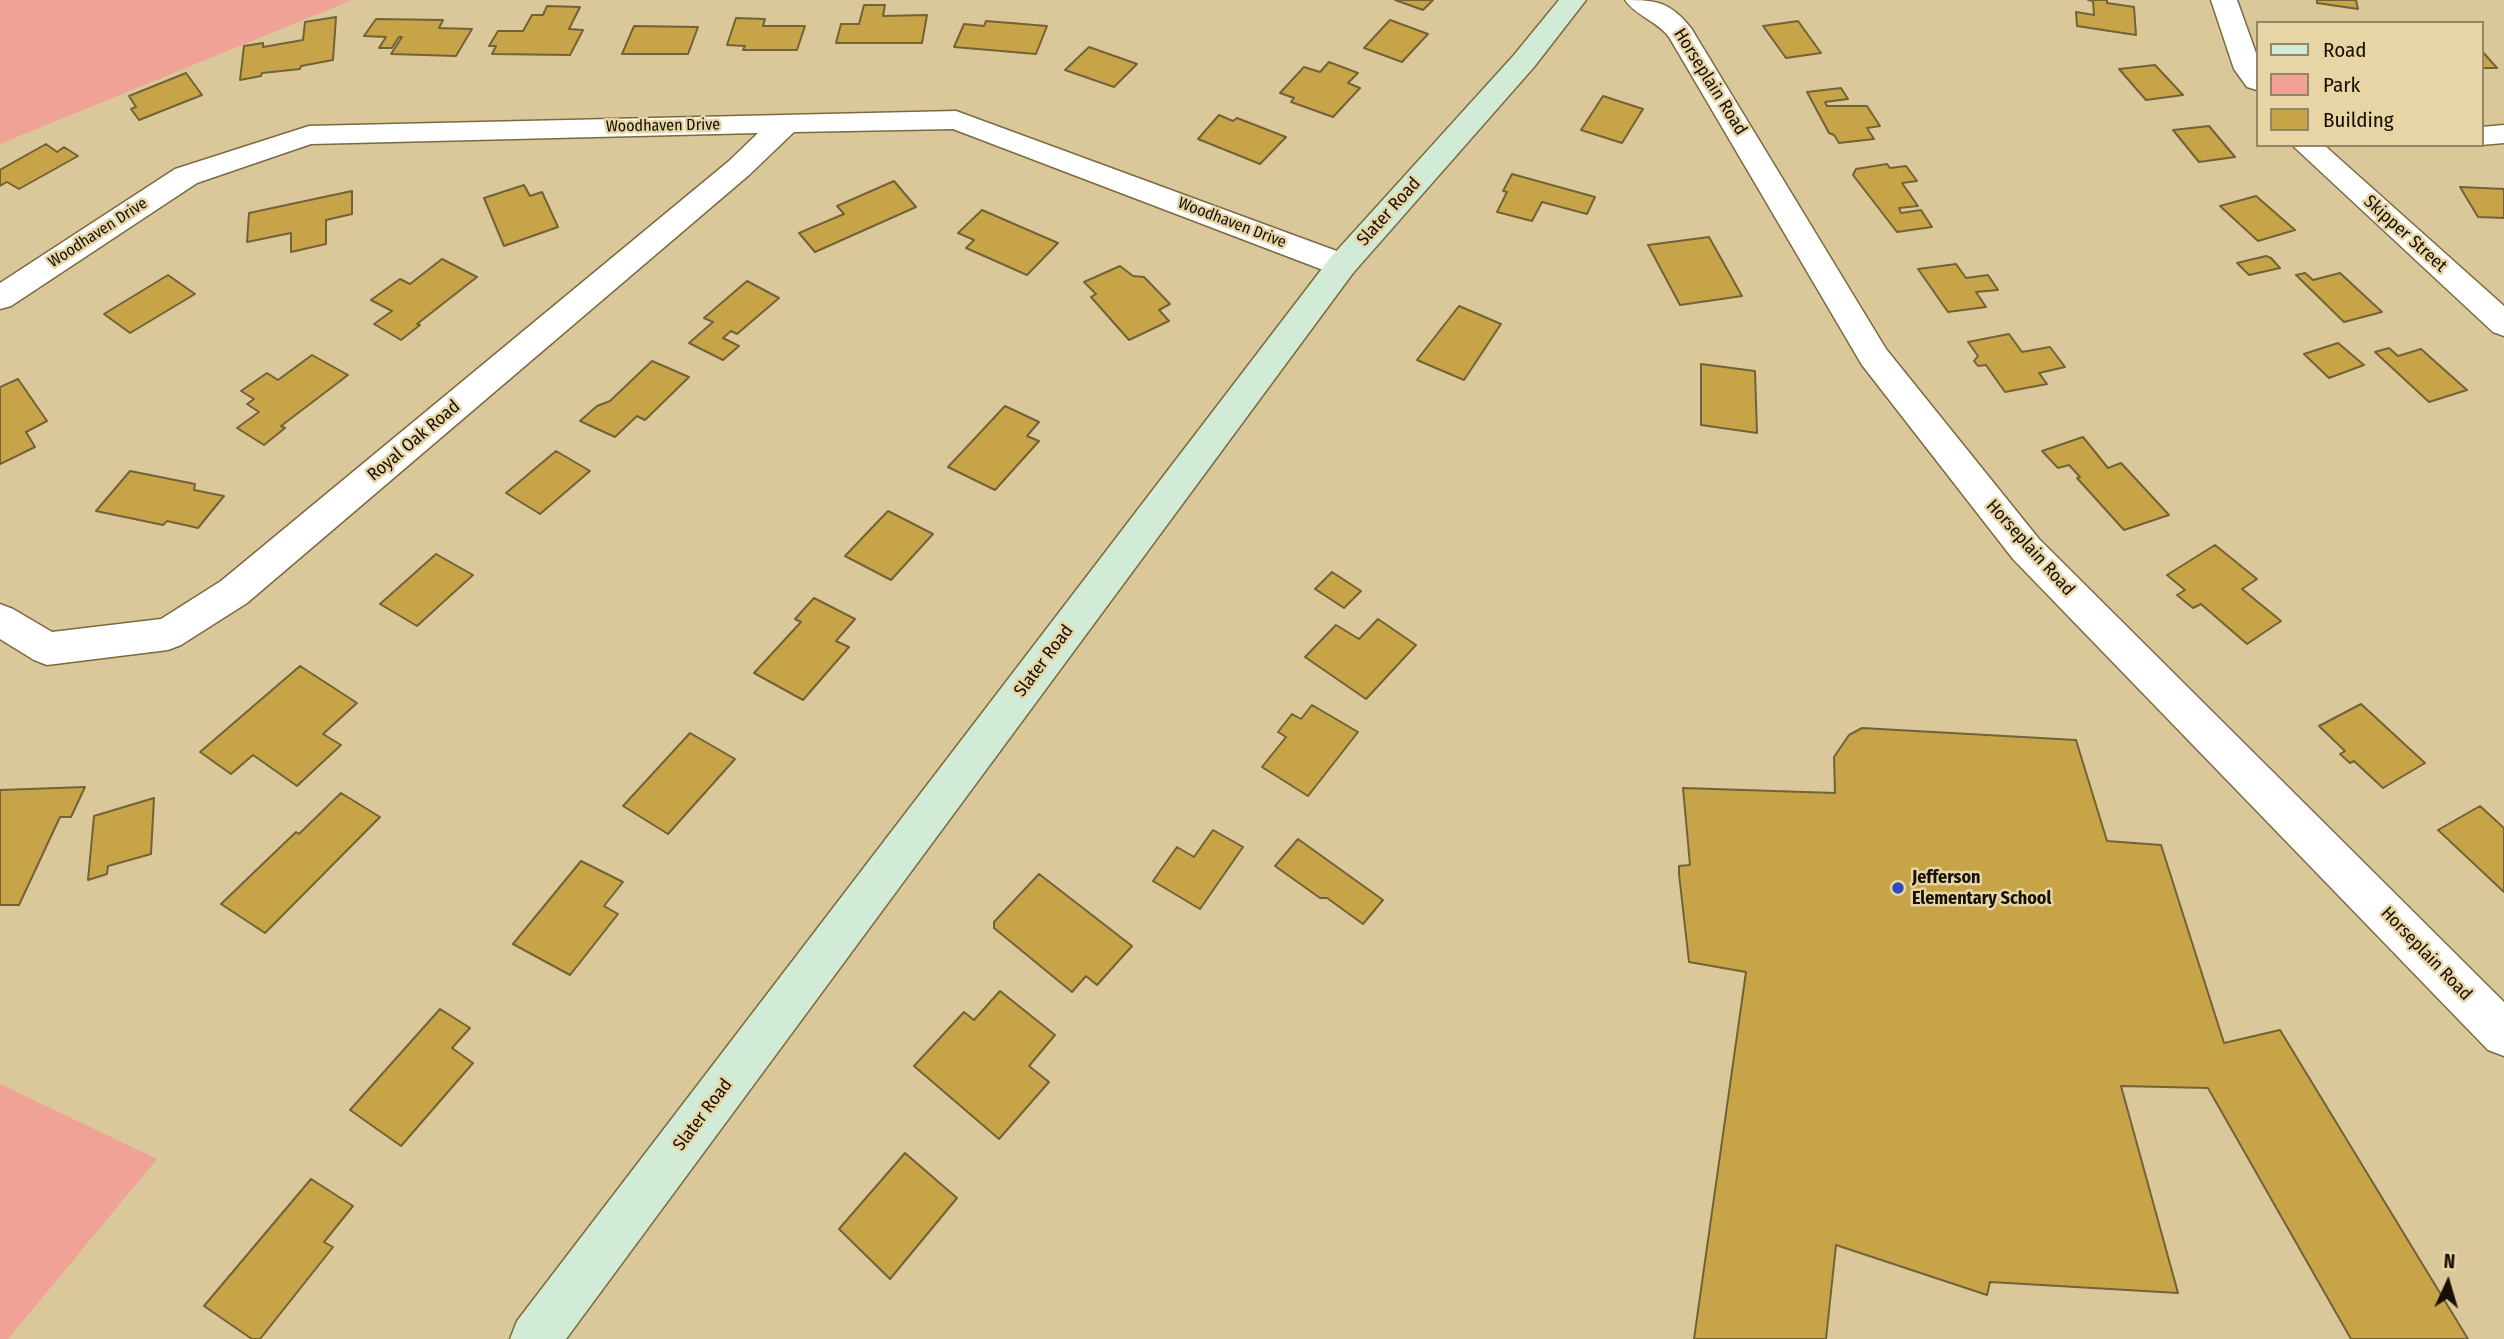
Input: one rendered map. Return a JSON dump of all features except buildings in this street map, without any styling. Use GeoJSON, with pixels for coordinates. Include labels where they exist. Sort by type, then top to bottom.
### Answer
{"type":"FeatureCollection","features":[{"type":"Feature","properties":{"kind":"main road","name":"Slater Road"},"geometry":{"type":"LineString","coordinates":[[535,1339],[1342,265],[1524,61],[1573,0]]}},
{"type":"Feature","properties":{"kind":"street","name":"Horseplain Road"},"geometry":{"type":"LineString","coordinates":[[1638,0],[1670,20],[1681,34],[1874,357],[2026,549],[2504,1034]]}},
{"type":"Feature","properties":{"kind":"street"},"geometry":{"type":"LineString","coordinates":[[2224,0],[2248,69],[2256,80]]}},
{"type":"Feature","properties":{"kind":"street","name":"Woodhaven Drive"},"geometry":{"type":"LineString","coordinates":[[0,298],[186,176],[309,135],[786,123],[957,120],[1342,265]]}},
{"type":"Feature","properties":{"kind":"street","name":"Royal Oak Road"},"geometry":{"type":"LineString","coordinates":[[0,620],[47,649],[168,634],[234,592],[739,168],[786,123]]}},
{"type":"Feature","properties":{"kind":"street"},"geometry":{"type":"LineString","coordinates":[[2483,136],[2504,134]]}},
{"type":"Feature","properties":{"kind":"street","name":"Skipper Street"},"geometry":{"type":"LineString","coordinates":[[2307,147],[2504,324]]}},
{"type":"Feature","properties":{"kind":"green space"},"geometry":{"type":"Polygon","coordinates":[[[0,0],[352,0],[0,144],[0,0]]]}},
{"type":"Feature","properties":{"kind":"green space"},"geometry":{"type":"Polygon","coordinates":[[[0,1084],[157,1159],[8,1339],[0,1339],[0,1084]]]}},
{"type":"Feature","properties":{"kind":"place","name":"Jefferson Elementary School"},"geometry":{"type":"Point","coordinates":[1898,888]}}]}
